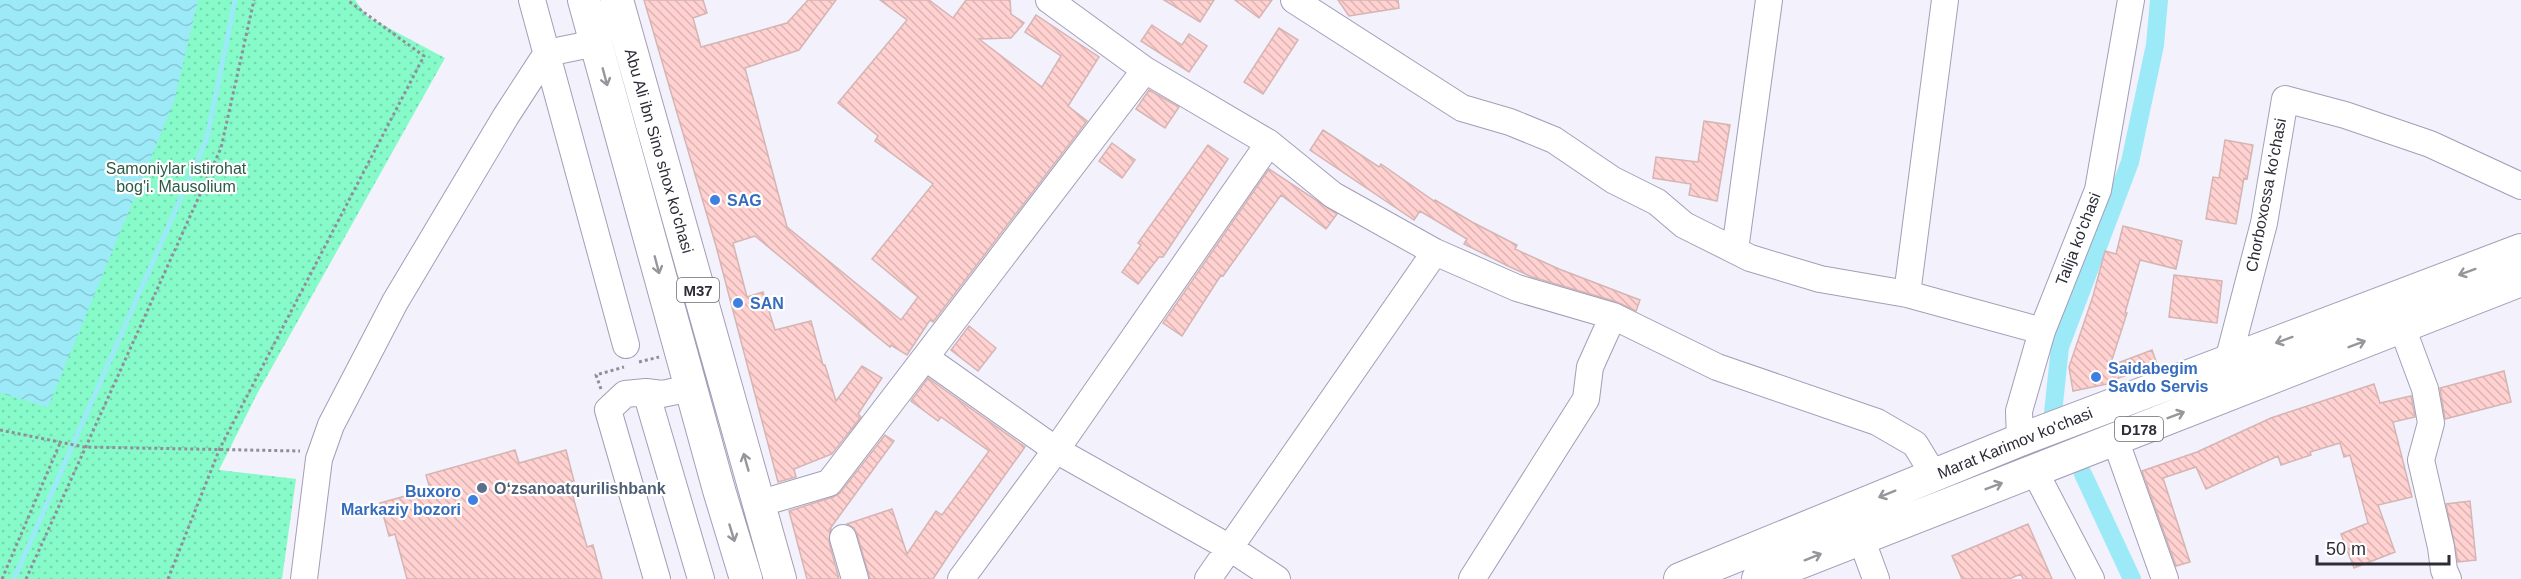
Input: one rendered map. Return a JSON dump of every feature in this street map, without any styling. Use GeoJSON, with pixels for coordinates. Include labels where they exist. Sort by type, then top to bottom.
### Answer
{"type":"FeatureCollection","features":[{"type":"Feature","properties":{"kind":"main road","name":"Abu Ali ibn Sino shox ko'chasi"},"geometry":{"type":"LineString","coordinates":[[584,0],[746,579]]}},
{"type":"Feature","properties":{"kind":"main road","name":"Abu Ali ibn Sino shox ko'chasi"},"geometry":{"type":"LineString","coordinates":[[617,0],[780,579]]}},
{"type":"Feature","properties":{"kind":"main road","name":"Marat Karimov ko'chasi"},"geometry":{"type":"LineString","coordinates":[[1680,579],[2020,440],[2521,250]]}},
{"type":"Feature","properties":{"kind":"main road","name":"Marat Karimov ko'chasi"},"geometry":{"type":"LineString","coordinates":[[1758,579],[2521,280]]}},
{"type":"Feature","properties":{"kind":"street"},"geometry":{"type":"LineString","coordinates":[[532,0],[626,345]]}},
{"type":"Feature","properties":{"kind":"street"},"geometry":{"type":"LineString","coordinates":[[1049,0],[1145,70],[1269,143],[1333,195],[1435,252],[1517,288],[1613,316],[1717,367],[1877,422],[1915,444],[1934,475]]}},
{"type":"Feature","properties":{"kind":"street"},"geometry":{"type":"LineString","coordinates":[[1294,0],[1462,108],[1510,122],[1554,140],[1613,180],[1657,202],[1684,225],[1750,258],[1820,279],[1907,294],[2042,331]]}},
{"type":"Feature","properties":{"kind":"street"},"geometry":{"type":"LineString","coordinates":[[1735,250],[1769,0]]}},
{"type":"Feature","properties":{"kind":"street"},"geometry":{"type":"LineString","coordinates":[[1907,294],[1945,0]]}},
{"type":"Feature","properties":{"kind":"street","name":"Talija ko'chasi"},"geometry":{"type":"LineString","coordinates":[[2020,440],[2019,411],[2042,331],[2098,190],[2131,0]]}},
{"type":"Feature","properties":{"kind":"street"},"geometry":{"type":"LineString","coordinates":[[304,579],[319,459],[331,425],[395,302],[547,52],[596,43]]}},
{"type":"Feature","properties":{"kind":"street"},"geometry":{"type":"LineString","coordinates":[[758,504],[829,483],[1145,70]]}},
{"type":"Feature","properties":{"kind":"street","name":"Chorboxossa ko'chasi"},"geometry":{"type":"LineString","coordinates":[[2228,361],[2264,223],[2285,99],[2345,115],[2430,144],[2521,186]]}},
{"type":"Feature","properties":{"kind":"street"},"geometry":{"type":"LineString","coordinates":[[961,579],[1056,450],[1269,143]]}},
{"type":"Feature","properties":{"kind":"street"},"geometry":{"type":"LineString","coordinates":[[1208,579],[1435,252]]}},
{"type":"Feature","properties":{"kind":"street"},"geometry":{"type":"LineString","coordinates":[[1472,579],[1586,399],[1590,367],[1613,316]]}},
{"type":"Feature","properties":{"kind":"street"},"geometry":{"type":"LineString","coordinates":[[2402,327],[2425,389],[2431,423],[2421,460],[2444,570],[2448,579]]}},
{"type":"Feature","properties":{"kind":"street"},"geometry":{"type":"LineString","coordinates":[[926,358],[1056,450],[1230,548],[1277,579]]}},
{"type":"Feature","properties":{"kind":"street"},"geometry":{"type":"LineString","coordinates":[[657,579],[608,410],[625,394],[646,392],[662,394],[691,388]]}},
{"type":"Feature","properties":{"kind":"street"},"geometry":{"type":"LineString","coordinates":[[646,392],[701,579]]}},
{"type":"Feature","properties":{"kind":"street"},"geometry":{"type":"LineString","coordinates":[[2115,439],[2165,579]]}},
{"type":"Feature","properties":{"kind":"street"},"geometry":{"type":"LineString","coordinates":[[2034,470],[2091,579]]}},
{"type":"Feature","properties":{"kind":"street"},"geometry":{"type":"LineString","coordinates":[[843,538],[855,579]]}},
{"type":"Feature","properties":{"kind":"street"},"geometry":{"type":"LineString","coordinates":[[1860,538],[1876,579]]}},
{"type":"Feature","properties":{"kind":"path"},"geometry":{"type":"LineString","coordinates":[[26,579],[82,446],[221,148],[254,0]]}},
{"type":"Feature","properties":{"kind":"path"},"geometry":{"type":"LineString","coordinates":[[168,579],[220,448],[424,56],[347,0]]}},
{"type":"Feature","properties":{"kind":"path"},"geometry":{"type":"LineString","coordinates":[[0,430],[82,446],[322,451]]}},
{"type":"Feature","properties":{"kind":"path"},"geometry":{"type":"LineString","coordinates":[[2,579],[60,443]]}},
{"type":"Feature","properties":{"kind":"green space","name":"Samoniylar istirohat bog'i. Mausolium"},"geometry":{"type":"Polygon","coordinates":[[[0,0],[355,0],[368,17],[445,58],[257,394],[219,470],[296,479],[282,579],[0,579],[0,0]]]}},
{"type":"Feature","properties":{"kind":"water"},"geometry":{"type":"Polygon","coordinates":[[[0,0],[198,0],[174,102],[48,407],[0,393],[0,0]]]}},
{"type":"Feature","properties":{"kind":"building"},"geometry":{"type":"Polygon","coordinates":[[[644,0],[703,0],[707,13],[693,18],[701,47],[787,23],[808,0],[836,0],[799,50],[745,68],[787,227],[901,320],[918,297],[872,259],[933,184],[875,141],[878,136],[838,103],[907,20],[880,0],[929,0],[953,18],[966,0],[1010,0],[1011,14],[1024,23],[1011,38],[979,39],[1042,87],[1061,56],[1025,32],[1036,15],[1099,57],[1068,106],[1087,121],[933,322],[930,320],[907,355],[891,345],[890,347],[755,236],[733,243],[747,297],[763,292],[775,330],[811,321],[836,401],[862,366],[882,378],[858,414],[861,417],[832,454],[794,469],[796,477],[778,482],[716,246],[644,0]]]}},
{"type":"Feature","properties":{"kind":"building"},"geometry":{"type":"Polygon","coordinates":[[[1164,0],[1214,0],[1200,22],[1164,0]]]}},
{"type":"Feature","properties":{"kind":"building"},"geometry":{"type":"Polygon","coordinates":[[[1235,0],[1272,0],[1259,18],[1235,0]]]}},
{"type":"Feature","properties":{"kind":"building"},"geometry":{"type":"Polygon","coordinates":[[[1338,0],[1398,0],[1399,8],[1349,16],[1338,0]]]}},
{"type":"Feature","properties":{"kind":"building"},"geometry":{"type":"Polygon","coordinates":[[[1152,25],[1182,45],[1189,34],[1207,46],[1189,72],[1141,41],[1152,25]]]}},
{"type":"Feature","properties":{"kind":"building"},"geometry":{"type":"Polygon","coordinates":[[[1279,28],[1298,40],[1263,94],[1244,82],[1279,28]]]}},
{"type":"Feature","properties":{"kind":"building"},"geometry":{"type":"Polygon","coordinates":[[[1149,90],[1179,107],[1165,128],[1136,109],[1149,90]]]}},
{"type":"Feature","properties":{"kind":"building"},"geometry":{"type":"Polygon","coordinates":[[[1704,121],[1730,125],[1717,201],[1689,195],[1691,184],[1653,178],[1656,157],[1698,162],[1704,121]]]}},
{"type":"Feature","properties":{"kind":"building"},"geometry":{"type":"Polygon","coordinates":[[[1323,130],[1379,167],[1381,164],[1434,201],[1517,245],[1515,249],[1559,269],[1640,300],[1636,311],[1617,302],[1532,277],[1508,266],[1464,244],[1467,239],[1420,211],[1414,220],[1310,150],[1323,130]]]}},
{"type":"Feature","properties":{"kind":"building"},"geometry":{"type":"Polygon","coordinates":[[[2225,140],[2253,145],[2247,179],[2244,178],[2236,224],[2206,219],[2213,177],[2219,178],[2225,140]]]}},
{"type":"Feature","properties":{"kind":"building"},"geometry":{"type":"Polygon","coordinates":[[[1112,143],[1135,160],[1122,178],[1099,161],[1112,143]]]}},
{"type":"Feature","properties":{"kind":"building"},"geometry":{"type":"Polygon","coordinates":[[[1208,145],[1228,159],[1163,257],[1159,257],[1138,284],[1122,272],[1141,245],[1138,243],[1208,145]]]}},
{"type":"Feature","properties":{"kind":"building"},"geometry":{"type":"Polygon","coordinates":[[[1269,169],[1337,214],[1326,229],[1281,195],[1223,276],[1221,275],[1182,336],[1163,323],[1269,169]]]}},
{"type":"Feature","properties":{"kind":"building"},"geometry":{"type":"Polygon","coordinates":[[[2123,226],[2182,241],[2176,269],[2140,260],[2125,313],[2127,313],[2110,366],[2152,350],[2157,364],[2116,379],[2117,382],[2073,391],[2069,367],[2093,296],[2105,251],[2116,254],[2123,226]]]}},
{"type":"Feature","properties":{"kind":"building"},"geometry":{"type":"Polygon","coordinates":[[[2174,275],[2222,281],[2217,323],[2169,317],[2174,275]]]}},
{"type":"Feature","properties":{"kind":"building"},"geometry":{"type":"Polygon","coordinates":[[[969,326],[996,348],[978,371],[951,350],[969,326]]]}},
{"type":"Feature","properties":{"kind":"building"},"geometry":{"type":"Polygon","coordinates":[[[2504,371],[2511,402],[2445,419],[2440,388],[2504,371]]]}},
{"type":"Feature","properties":{"kind":"building"},"geometry":{"type":"Polygon","coordinates":[[[928,378],[1025,447],[933,579],[870,579],[857,534],[854,528],[847,524],[892,509],[907,554],[936,511],[942,515],[989,451],[941,417],[938,421],[911,401],[928,378]]]}},
{"type":"Feature","properties":{"kind":"building"},"geometry":{"type":"Polygon","coordinates":[[[2374,384],[2380,403],[2411,396],[2415,417],[2393,422],[2412,497],[2378,505],[2395,552],[2354,568],[2341,534],[2368,523],[2350,455],[2344,457],[2340,443],[2310,452],[2311,455],[2281,465],[2278,456],[2206,489],[2196,467],[2163,478],[2190,562],[2176,566],[2142,471],[2197,452],[2271,418],[2374,384]]]}},
{"type":"Feature","properties":{"kind":"building"},"geometry":{"type":"Polygon","coordinates":[[[885,435],[894,441],[829,530],[831,529],[829,542],[839,579],[807,579],[789,511],[840,493],[885,435]]]}},
{"type":"Feature","properties":{"kind":"building"},"geometry":{"type":"Polygon","coordinates":[[[515,450],[519,463],[566,450],[574,481],[569,482],[587,547],[593,545],[602,579],[407,579],[395,534],[389,536],[380,503],[430,489],[426,475],[515,450]]]}},
{"type":"Feature","properties":{"kind":"building"},"geometry":{"type":"Polygon","coordinates":[[[2470,501],[2476,560],[2458,562],[2446,504],[2470,501]]]}},
{"type":"Feature","properties":{"kind":"building"},"geometry":{"type":"Polygon","coordinates":[[[2028,524],[2052,579],[2023,579],[2021,574],[2009,579],[1962,579],[1952,556],[2028,524]]]}},
{"type":"Feature","properties":{"kind":"waterway"},"geometry":{"type":"LineString","coordinates":[[14,579],[207,138],[235,0]]}},
{"type":"Feature","properties":{"kind":"waterway"},"geometry":{"type":"LineString","coordinates":[[2053,413],[2060,347],[2130,162],[2155,45],[2159,0]]}},
{"type":"Feature","properties":{"kind":"waterway"},"geometry":{"type":"LineString","coordinates":[[2083,474],[2132,579]]}},
{"type":"Feature","properties":{"kind":"place","name":"SAG"},"geometry":{"type":"Point","coordinates":[715,200]}},
{"type":"Feature","properties":{"kind":"place","name":"SAN"},"geometry":{"type":"Point","coordinates":[738,303]}},
{"type":"Feature","properties":{"kind":"place","name":"Saidabegim Savdo Servis"},"geometry":{"type":"Point","coordinates":[2096,377]}},
{"type":"Feature","properties":{"kind":"place","name":"Oʻzsanoatqurilishbank"},"geometry":{"type":"Point","coordinates":[482,488]}},
{"type":"Feature","properties":{"kind":"place","name":"Buxoro Markaziy bozori"},"geometry":{"type":"Point","coordinates":[473,500]}}]}
